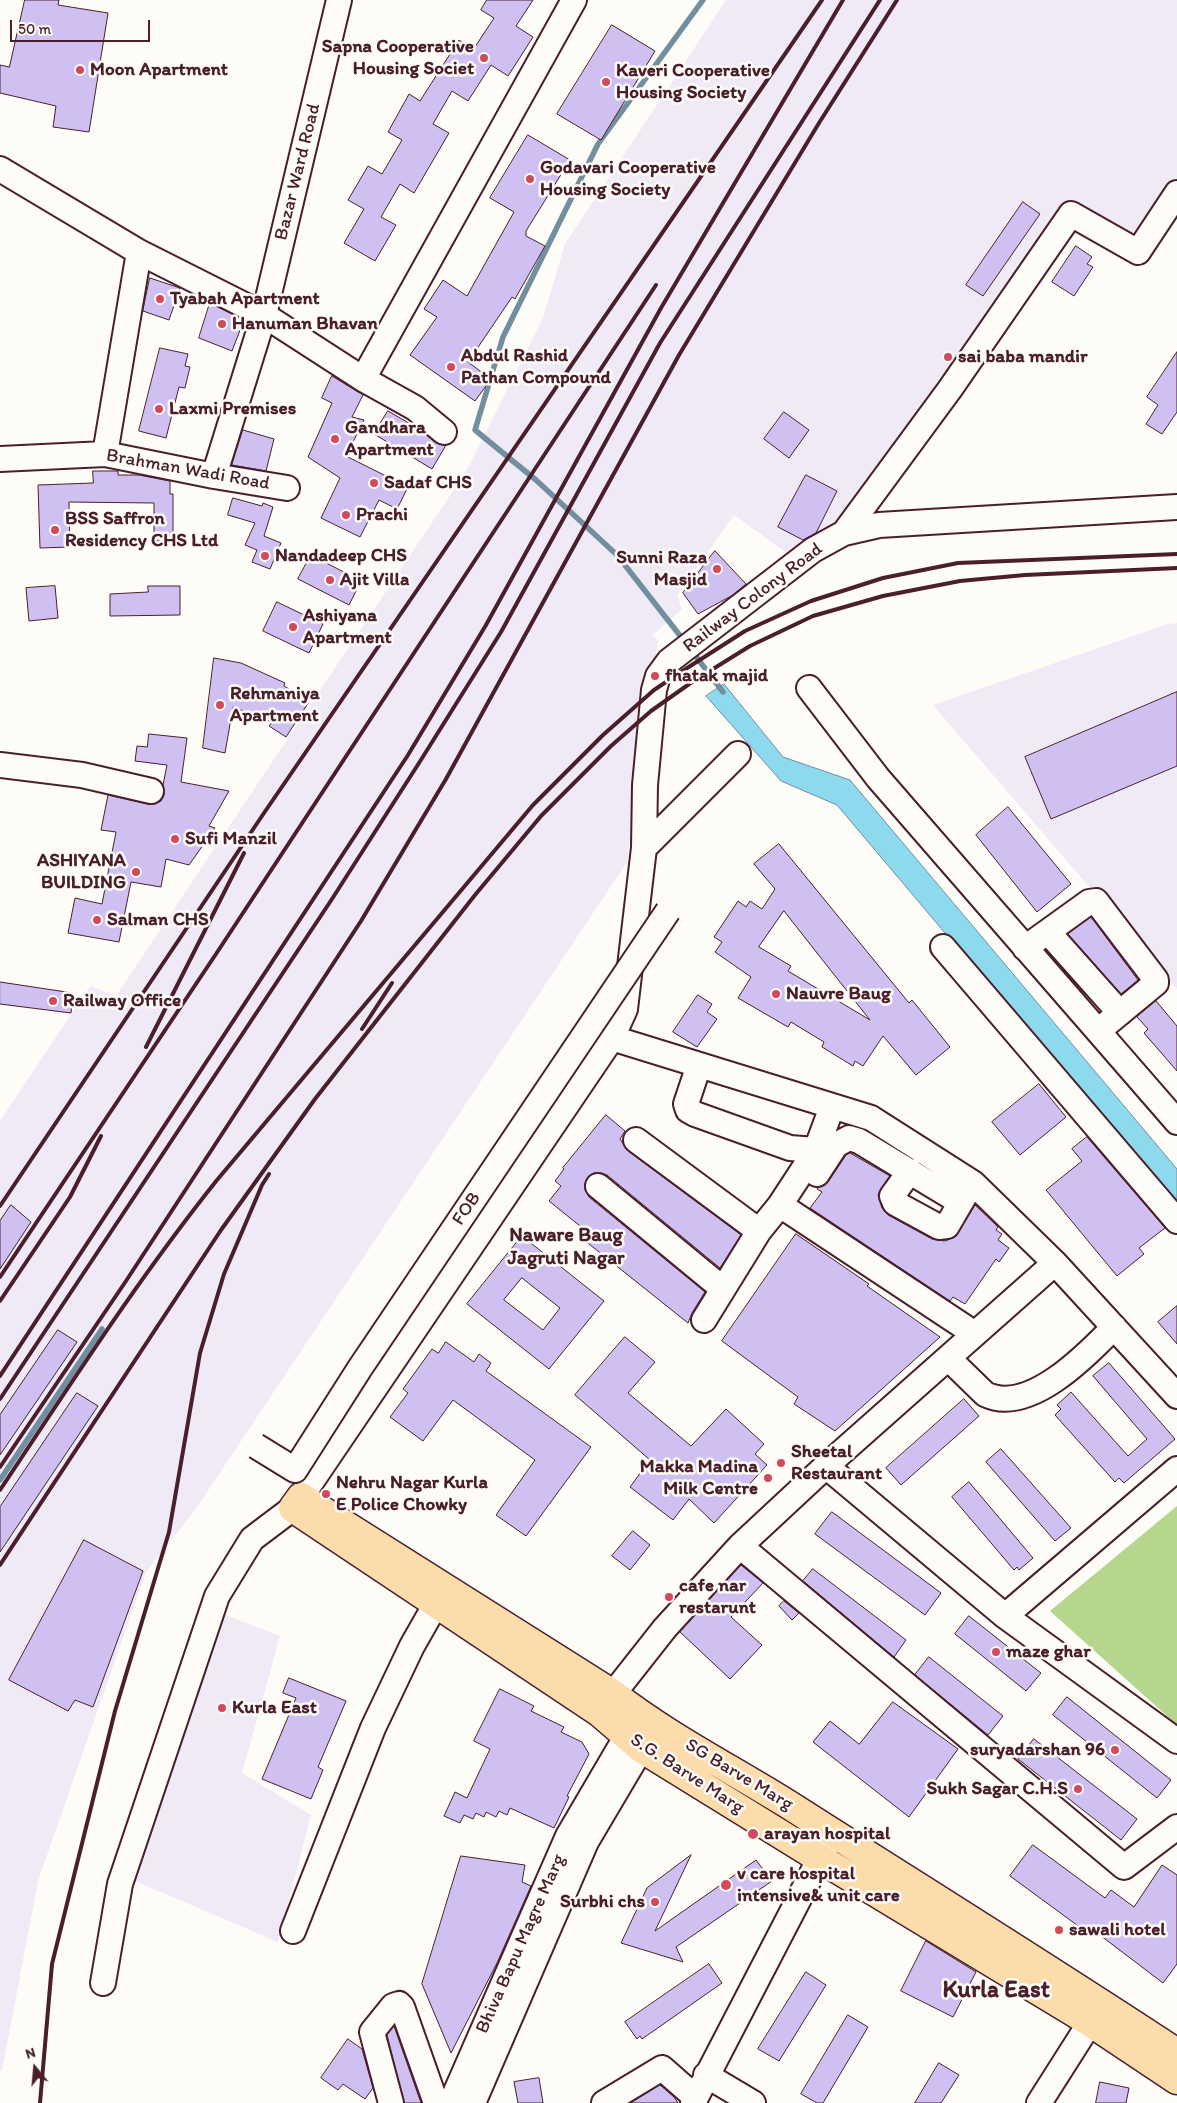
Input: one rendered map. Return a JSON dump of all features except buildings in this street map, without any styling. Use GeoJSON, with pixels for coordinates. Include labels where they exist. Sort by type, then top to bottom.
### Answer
{"type":"FeatureCollection","features":[{"type":"Feature","properties":{"kind":"main road","name":"S.G. Barve Marg"},"geometry":{"type":"LineString","coordinates":[[297,1502],[440,1595],[599,1712],[641,1731],[733,1803],[818,1858],[1096,2013],[1177,2080]]}},
{"type":"Feature","properties":{"kind":"main road","name":"SG Barve Marg"},"geometry":{"type":"LineString","coordinates":[[440,1595],[613,1694],[641,1731],[748,1780],[833,1833],[1096,2013],[1177,2053]]}},
{"type":"Feature","properties":{"kind":"main road"},"geometry":{"type":"LineString","coordinates":[[733,1803],[748,1780]]}},
{"type":"Feature","properties":{"kind":"street","name":"Bazar Ward Road"},"geometry":{"type":"LineString","coordinates":[[214,476],[264,315],[340,0]]}},
{"type":"Feature","properties":{"kind":"street"},"geometry":{"type":"LineString","coordinates":[[363,379],[574,0]]}},
{"type":"Feature","properties":{"kind":"street"},"geometry":{"type":"LineString","coordinates":[[0,169],[139,252],[264,315],[363,379],[415,408],[444,432]]}},
{"type":"Feature","properties":{"kind":"street"},"geometry":{"type":"LineString","coordinates":[[844,533],[950,389],[1070,214],[1138,252],[1177,193]]}},
{"type":"Feature","properties":{"kind":"street"},"geometry":{"type":"LineString","coordinates":[[105,454],[139,252]]}},
{"type":"Feature","properties":{"kind":"street","name":"Brahman Wadi Road"},"geometry":{"type":"LineString","coordinates":[[0,459],[105,454],[214,476],[287,488]]}},
{"type":"Feature","properties":{"kind":"street","name":"Railway Colony Road"},"geometry":{"type":"LineString","coordinates":[[103,1983],[120,1884],[217,1596],[252,1539],[297,1502],[612,1038],[625,1009],[644,848],[645,785],[654,690],[658,676],[669,661],[701,636],[813,550],[844,533],[879,525],[1177,507]]}},
{"type":"Feature","properties":{"kind":"street"},"geometry":{"type":"LineString","coordinates":[[809,688],[878,778],[1177,1122]]}},
{"type":"Feature","properties":{"kind":"street"},"geometry":{"type":"LineString","coordinates":[[644,848],[738,754]]}},
{"type":"Feature","properties":{"kind":"street"},"geometry":{"type":"LineString","coordinates":[[0,765],[82,775],[151,791]]}},
{"type":"Feature","properties":{"kind":"street"},"geometry":{"type":"LineString","coordinates":[[1025,948],[1089,902],[1096,901],[1156,980],[1156,983],[1098,1031]]}},
{"type":"Feature","properties":{"kind":"street","name":"FOB"},"geometry":{"type":"LineString","coordinates":[[256,1446],[295,1470],[360,1368],[668,911]]}},
{"type":"Feature","properties":{"kind":"street"},"geometry":{"type":"LineString","coordinates":[[1048,932],[1120,1013]]}},
{"type":"Feature","properties":{"kind":"street"},"geometry":{"type":"LineString","coordinates":[[944,947],[1177,1221]]}},
{"type":"Feature","properties":{"kind":"street"},"geometry":{"type":"LineString","coordinates":[[1064,992],[1086,975]]}},
{"type":"Feature","properties":{"kind":"street"},"geometry":{"type":"LineString","coordinates":[[612,1038],[871,1118],[973,1183],[1055,1263],[1177,1396]]}},
{"type":"Feature","properties":{"kind":"street"},"geometry":{"type":"LineString","coordinates":[[699,1065],[686,1104],[688,1110],[790,1148],[816,1150]]}},
{"type":"Feature","properties":{"kind":"street"},"geometry":{"type":"LineString","coordinates":[[786,1209],[816,1150],[832,1107]]}},
{"type":"Feature","properties":{"kind":"street"},"geometry":{"type":"LineString","coordinates":[[704,1320],[759,1231],[786,1209],[836,1145],[843,1140],[849,1138],[860,1141],[960,1202]]}},
{"type":"Feature","properties":{"kind":"street"},"geometry":{"type":"LineString","coordinates":[[636,1140],[759,1231]]}},
{"type":"Feature","properties":{"kind":"street"},"geometry":{"type":"LineString","coordinates":[[910,1171],[892,1196],[895,1203],[939,1227],[947,1226],[973,1183]]}},
{"type":"Feature","properties":{"kind":"street"},"geometry":{"type":"LineString","coordinates":[[598,1186],[723,1289]]}},
{"type":"Feature","properties":{"kind":"street"},"geometry":{"type":"LineString","coordinates":[[786,1209],[975,1334]]}},
{"type":"Feature","properties":{"kind":"street"},"geometry":{"type":"LineString","coordinates":[[613,1694],[665,1628],[740,1546],[826,1466],[1055,1263]]}},
{"type":"Feature","properties":{"kind":"street"},"geometry":{"type":"LineString","coordinates":[[948,1358],[985,1394],[992,1397],[1016,1397],[1031,1393],[1076,1365],[1114,1327]]}},
{"type":"Feature","properties":{"kind":"street"},"geometry":{"type":"LineString","coordinates":[[826,1466],[1005,1616],[1177,1741]]}},
{"type":"Feature","properties":{"kind":"street"},"geometry":{"type":"LineString","coordinates":[[1005,1616],[1177,1469]]}},
{"type":"Feature","properties":{"kind":"street"},"geometry":{"type":"LineString","coordinates":[[740,1546],[1124,1867],[1177,1828]]}},
{"type":"Feature","properties":{"kind":"street"},"geometry":{"type":"LineString","coordinates":[[294,1931],[373,1728],[412,1646],[440,1595]]}},
{"type":"Feature","properties":{"kind":"street"},"geometry":{"type":"LineString","coordinates":[[473,2103],[586,1842],[641,1731]]}},
{"type":"Feature","properties":{"kind":"street","name":"Bhiva Bapu Magre Marg"},"geometry":{"type":"LineString","coordinates":[[451,2103],[568,1836],[641,1731]]}},
{"type":"Feature","properties":{"kind":"street"},"geometry":{"type":"LineString","coordinates":[[604,2103],[659,2068],[666,2069],[687,2097],[706,2075],[818,1858],[833,1833]]}},
{"type":"Feature","properties":{"kind":"street"},"geometry":{"type":"LineString","coordinates":[[391,2103],[372,2032],[396,2004],[400,2004],[402,2007],[436,2103]]}},
{"type":"Feature","properties":{"kind":"street"},"geometry":{"type":"LineString","coordinates":[[1039,2103],[1096,2013]]}},
{"type":"Feature","properties":{"kind":"street"},"geometry":{"type":"LineString","coordinates":[[706,2075],[753,2103]]}},
{"type":"Feature","properties":{"kind":"shaded area"},"geometry":{"type":"Polygon","coordinates":[[[726,0],[1177,0],[1177,178],[1137,237],[1067,202],[982,331],[836,525],[791,556],[734,515],[677,595],[682,609],[653,635],[658,640],[627,862],[195,1510],[146,1572],[38,1881],[2,2071],[0,2070],[0,1121],[90,986],[116,996],[451,494],[470,464],[543,318],[565,244],[726,0]]]}},
{"type":"Feature","properties":{"kind":"shaded area"},"geometry":{"type":"Polygon","coordinates":[[[1177,623],[1177,989],[933,705],[1168,624],[1177,623]]]}},
{"type":"Feature","properties":{"kind":"shaded area"},"geometry":{"type":"Polygon","coordinates":[[[220,1613],[280,1636],[242,1773],[311,1815],[278,1942],[135,1881],[220,1613]]]}},
{"type":"Feature","properties":{"kind":"green space"},"geometry":{"type":"Polygon","coordinates":[[[1177,1506],[1177,1725],[1050,1611],[1177,1506]]]}},
{"type":"Feature","properties":{"kind":"water"},"geometry":{"type":"Polygon","coordinates":[[[724,684],[783,757],[850,780],[1177,1169],[1177,1208],[837,805],[781,781],[706,696],[724,684]]]}},
{"type":"Feature","properties":{"kind":"waterway"},"geometry":{"type":"LineString","coordinates":[[685,642],[617,555],[536,480],[475,430],[503,337],[598,144],[703,0]]}},
{"type":"Feature","properties":{"kind":"waterway"},"geometry":{"type":"LineString","coordinates":[[691,650],[723,692]]}},
{"type":"Feature","properties":{"kind":"waterway"},"geometry":{"type":"LineString","coordinates":[[0,1480],[102,1329]]}},
{"type":"Feature","properties":{"kind":"railway"},"geometry":{"type":"LineString","coordinates":[[0,1206],[264,813],[822,0]]}},
{"type":"Feature","properties":{"kind":"railway"},"geometry":{"type":"LineString","coordinates":[[0,1376],[408,755],[486,625],[661,308],[843,0]]}},
{"type":"Feature","properties":{"kind":"railway"},"geometry":{"type":"LineString","coordinates":[[0,1399],[332,899],[419,763],[501,632],[660,343],[880,0]]}},
{"type":"Feature","properties":{"kind":"railway"},"geometry":{"type":"LineString","coordinates":[[0,1467],[126,1281],[361,921],[446,779],[679,355],[819,123],[897,0]]}},
{"type":"Feature","properties":{"kind":"railway"},"geometry":{"type":"LineString","coordinates":[[0,1277],[216,954],[656,285]]}},
{"type":"Feature","properties":{"kind":"railway"},"geometry":{"type":"LineString","coordinates":[[0,1490],[132,1294],[217,1180],[533,805],[603,735],[654,690],[745,631],[811,601],[883,578],[958,563],[1177,554]]}},
{"type":"Feature","properties":{"kind":"railway"},"geometry":{"type":"LineString","coordinates":[[0,1565],[221,1230],[315,1099],[475,895],[541,816],[611,746],[651,711],[692,682],[750,646],[813,616],[883,596],[960,581],[1025,575],[1177,568]]}},
{"type":"Feature","properties":{"kind":"railway"},"geometry":{"type":"LineString","coordinates":[[146,1047],[244,853]]}},
{"type":"Feature","properties":{"kind":"railway"},"geometry":{"type":"LineString","coordinates":[[362,1029],[392,983]]}},
{"type":"Feature","properties":{"kind":"railway"},"geometry":{"type":"LineString","coordinates":[[0,1301],[70,1197],[101,1136]]}},
{"type":"Feature","properties":{"kind":"railway"},"geometry":{"type":"LineString","coordinates":[[40,2103],[52,1964],[115,1711],[169,1532],[200,1353],[224,1274],[262,1185],[269,1174]]}},
{"type":"Feature","properties":{"kind":"place","name":"Sapna Cooperative Housing Societ"},"geometry":{"type":"Point","coordinates":[484,58]}},
{"type":"Feature","properties":{"kind":"place","name":"Moon Apartment"},"geometry":{"type":"Point","coordinates":[80,70]}},
{"type":"Feature","properties":{"kind":"place","name":"Kaveri Cooperative Housing Society"},"geometry":{"type":"Point","coordinates":[606,82]}},
{"type":"Feature","properties":{"kind":"place","name":"Godavari Cooperative Housing Society"},"geometry":{"type":"Point","coordinates":[530,179]}},
{"type":"Feature","properties":{"kind":"place","name":"Tyabah Apartment"},"geometry":{"type":"Point","coordinates":[160,299]}},
{"type":"Feature","properties":{"kind":"place","name":"Hanuman Bhavan"},"geometry":{"type":"Point","coordinates":[222,324]}},
{"type":"Feature","properties":{"kind":"place","name":"sai baba mandir"},"geometry":{"type":"Point","coordinates":[948,357]}},
{"type":"Feature","properties":{"kind":"place","name":"Abdul Rashid Pathan Compound"},"geometry":{"type":"Point","coordinates":[451,367]}},
{"type":"Feature","properties":{"kind":"place","name":"Laxmi Premises"},"geometry":{"type":"Point","coordinates":[159,409]}},
{"type":"Feature","properties":{"kind":"place","name":"Gandhara Apartment"},"geometry":{"type":"Point","coordinates":[335,439]}},
{"type":"Feature","properties":{"kind":"place","name":"Sadaf CHS"},"geometry":{"type":"Point","coordinates":[374,483]}},
{"type":"Feature","properties":{"kind":"place","name":"Prachi"},"geometry":{"type":"Point","coordinates":[346,515]}},
{"type":"Feature","properties":{"kind":"place","name":"BSS Saffron Residency CHS Ltd"},"geometry":{"type":"Point","coordinates":[55,530]}},
{"type":"Feature","properties":{"kind":"place","name":"Nandadeep CHS"},"geometry":{"type":"Point","coordinates":[265,556]}},
{"type":"Feature","properties":{"kind":"place","name":"Sunni Raza Masjid"},"geometry":{"type":"Point","coordinates":[717,569]}},
{"type":"Feature","properties":{"kind":"place","name":"Ajit Villa"},"geometry":{"type":"Point","coordinates":[330,580]}},
{"type":"Feature","properties":{"kind":"place","name":"Ashiyana Apartment"},"geometry":{"type":"Point","coordinates":[293,627]}},
{"type":"Feature","properties":{"kind":"place","name":"fhatak majid"},"geometry":{"type":"Point","coordinates":[655,676]}},
{"type":"Feature","properties":{"kind":"place","name":"Rehmaniya Apartment"},"geometry":{"type":"Point","coordinates":[220,705]}},
{"type":"Feature","properties":{"kind":"place","name":"Sufi Manzil"},"geometry":{"type":"Point","coordinates":[175,839]}},
{"type":"Feature","properties":{"kind":"place","name":"ASHIYANA BUILDING"},"geometry":{"type":"Point","coordinates":[136,872]}},
{"type":"Feature","properties":{"kind":"place","name":"Salman CHS"},"geometry":{"type":"Point","coordinates":[97,920]}},
{"type":"Feature","properties":{"kind":"place","name":"Nauvre Baug"},"geometry":{"type":"Point","coordinates":[776,994]}},
{"type":"Feature","properties":{"kind":"place","name":"Railway Office"},"geometry":{"type":"Point","coordinates":[53,1001]}},
{"type":"Feature","properties":{"kind":"place","name":"Sheetal Restaurant"},"geometry":{"type":"Point","coordinates":[781,1463]}},
{"type":"Feature","properties":{"kind":"place","name":"Makka Madina Milk Centre"},"geometry":{"type":"Point","coordinates":[768,1478]}},
{"type":"Feature","properties":{"kind":"place","name":"Nehru Nagar Kurla E Police Chowky"},"geometry":{"type":"Point","coordinates":[326,1494]}},
{"type":"Feature","properties":{"kind":"place","name":"cafe nar restarunt"},"geometry":{"type":"Point","coordinates":[669,1597]}},
{"type":"Feature","properties":{"kind":"place","name":"maze ghar"},"geometry":{"type":"Point","coordinates":[996,1652]}},
{"type":"Feature","properties":{"kind":"place","name":"Kurla East"},"geometry":{"type":"Point","coordinates":[222,1708]}},
{"type":"Feature","properties":{"kind":"place","name":"suryadarshan 96"},"geometry":{"type":"Point","coordinates":[1115,1750]}},
{"type":"Feature","properties":{"kind":"place","name":"Sukh Sagar C.H.S"},"geometry":{"type":"Point","coordinates":[1078,1789]}},
{"type":"Feature","properties":{"kind":"place","name":"arayan hospital"},"geometry":{"type":"Point","coordinates":[753,1834]}},
{"type":"Feature","properties":{"kind":"place","name":"v care hospital intensive& unit care"},"geometry":{"type":"Point","coordinates":[726,1885]}},
{"type":"Feature","properties":{"kind":"place","name":"Surbhi chs"},"geometry":{"type":"Point","coordinates":[655,1902]}},
{"type":"Feature","properties":{"kind":"place","name":"sawali hotel"},"geometry":{"type":"Point","coordinates":[1059,1930]}},
{"type":"Feature","properties":{"kind":"district","name":"Naware Baug Jagruti Nagar"},"geometry":{"type":"Point","coordinates":[566,1248]}},
{"type":"Feature","properties":{"kind":"district","name":"Kurla East"},"geometry":{"type":"Point","coordinates":[996,1991]}}]}
